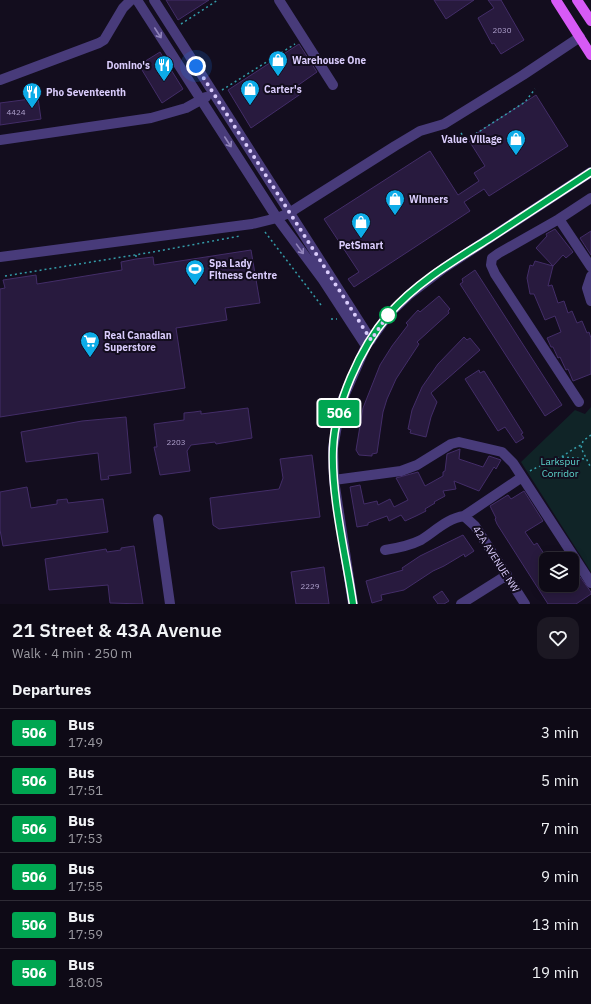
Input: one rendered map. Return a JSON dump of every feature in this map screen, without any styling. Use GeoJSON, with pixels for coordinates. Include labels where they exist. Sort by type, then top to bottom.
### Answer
{"type":"FeatureCollection","features":[{"type":"Feature","properties":{"kind":"main road"},"geometry":{"type":"LineString","coordinates":[[556,0],[591,54]]}},
{"type":"Feature","properties":{"kind":"main road"},"geometry":{"type":"LineString","coordinates":[[577,0],[591,22]]}},
{"type":"Feature","properties":{"kind":"street"},"geometry":{"type":"LineString","coordinates":[[0,80],[104,40],[124,4],[131,0]]}},
{"type":"Feature","properties":{"kind":"street"},"geometry":{"type":"LineString","coordinates":[[137,0],[277,218],[369,343]]}},
{"type":"Feature","properties":{"kind":"street"},"geometry":{"type":"LineString","coordinates":[[154,0],[216,92],[369,343]]}},
{"type":"Feature","properties":{"kind":"street"},"geometry":{"type":"LineString","coordinates":[[279,0],[333,85]]}},
{"type":"Feature","properties":{"kind":"street"},"geometry":{"type":"LineString","coordinates":[[0,257],[252,224],[277,218],[289,213],[420,131],[444,124],[523,75],[580,37]]}},
{"type":"Feature","properties":{"kind":"street"},"geometry":{"type":"LineString","coordinates":[[0,140],[151,118],[180,110],[201,101],[216,92]]}},
{"type":"Feature","properties":{"kind":"street"},"geometry":{"type":"LineString","coordinates":[[353,604],[334,480],[333,448],[342,403],[369,343],[389,314],[410,294],[437,273],[591,172]]}},
{"type":"Feature","properties":{"kind":"street"},"geometry":{"type":"LineString","coordinates":[[579,402],[495,274],[491,265],[492,258],[499,253],[591,198]]}},
{"type":"Feature","properties":{"kind":"street"},"geometry":{"type":"LineString","coordinates":[[559,218],[591,267]]}},
{"type":"Feature","properties":{"kind":"street"},"geometry":{"type":"LineString","coordinates":[[591,276],[587,288],[591,301]]}},
{"type":"Feature","properties":{"kind":"street"},"geometry":{"type":"LineString","coordinates":[[334,480],[406,470],[417,466],[451,444],[458,442],[502,452],[513,463],[591,583]]}},
{"type":"Feature","properties":{"kind":"street"},"geometry":{"type":"LineString","coordinates":[[385,550],[412,544],[453,519],[464,516],[522,477]]}},
{"type":"Feature","properties":{"kind":"street","name":"42A AVENUE NW"},"geometry":{"type":"LineString","coordinates":[[464,516],[476,526],[525,604]]}},
{"type":"Feature","properties":{"kind":"street"},"geometry":{"type":"LineString","coordinates":[[158,519],[170,604]]}},
{"type":"Feature","properties":{"kind":"street"},"geometry":{"type":"LineString","coordinates":[[461,604],[507,575]]}},
{"type":"Feature","properties":{"kind":"path"},"geometry":{"type":"LineString","coordinates":[[178,26],[218,0]]}},
{"type":"Feature","properties":{"kind":"path"},"geometry":{"type":"LineString","coordinates":[[216,92],[297,43],[294,38]]}},
{"type":"Feature","properties":{"kind":"path"},"geometry":{"type":"LineString","coordinates":[[461,134],[466,140],[524,102],[535,89]]}},
{"type":"Feature","properties":{"kind":"path"},"geometry":{"type":"LineString","coordinates":[[258,233],[265,232],[321,306]]}},
{"type":"Feature","properties":{"kind":"path"},"geometry":{"type":"LineString","coordinates":[[5,276],[243,236]]}},
{"type":"Feature","properties":{"kind":"path"},"geometry":{"type":"LineString","coordinates":[[136,254],[136,260]]}},
{"type":"Feature","properties":{"kind":"path"},"geometry":{"type":"LineString","coordinates":[[19,273],[20,278]]}},
{"type":"Feature","properties":{"kind":"path"},"geometry":{"type":"LineString","coordinates":[[522,477],[537,466],[562,457],[570,450],[581,445],[585,438],[591,435]]}},
{"type":"Feature","properties":{"kind":"path"},"geometry":{"type":"LineString","coordinates":[[581,445],[585,459],[591,468]]}},
{"type":"Feature","properties":{"kind":"path"},"geometry":{"type":"LineString","coordinates":[[562,457],[585,459]]}},
{"type":"Feature","properties":{"kind":"green space","name":"Larkspur Corridor"},"geometry":{"type":"Polygon","coordinates":[[[591,407],[591,572],[521,462],[575,410],[585,414],[591,407]]]}},
{"type":"Feature","properties":{"kind":"building"},"geometry":{"type":"Polygon","coordinates":[[[166,0],[209,0],[178,20],[166,0]]]}},
{"type":"Feature","properties":{"kind":"building"},"geometry":{"type":"Polygon","coordinates":[[[434,0],[474,0],[446,19],[434,0]]]}},
{"type":"Feature","properties":{"kind":"building"},"geometry":{"type":"Polygon","coordinates":[[[488,0],[501,0],[524,40],[501,54],[494,43],[492,44],[478,18],[494,8],[488,0]]]}},
{"type":"Feature","properties":{"kind":"building"},"geometry":{"type":"Polygon","coordinates":[[[299,44],[317,72],[297,86],[302,93],[251,128],[228,90],[299,44]]]}},
{"type":"Feature","properties":{"kind":"building"},"geometry":{"type":"Polygon","coordinates":[[[160,52],[183,89],[162,103],[139,65],[160,52]]]}},
{"type":"Feature","properties":{"kind":"building"},"geometry":{"type":"Polygon","coordinates":[[[536,95],[568,146],[489,196],[484,189],[464,202],[470,211],[354,287],[348,279],[359,272],[324,219],[430,151],[458,195],[479,181],[474,173],[485,166],[468,139],[536,95]]]}},
{"type":"Feature","properties":{"kind":"building"},"geometry":{"type":"Polygon","coordinates":[[[38,98],[41,119],[0,125],[0,103],[38,98]]]}},
{"type":"Feature","properties":{"kind":"building"},"geometry":{"type":"Polygon","coordinates":[[[555,229],[573,252],[566,258],[563,255],[553,266],[536,248],[547,236],[546,234],[555,229]]]}},
{"type":"Feature","properties":{"kind":"building"},"geometry":{"type":"Polygon","coordinates":[[[591,231],[591,255],[580,238],[591,231]]]}},
{"type":"Feature","properties":{"kind":"building","name":"Real Canadian Superstore"},"geometry":{"type":"Polygon","coordinates":[[[251,250],[260,303],[225,308],[227,320],[176,328],[185,388],[0,417],[0,289],[5,288],[3,280],[36,275],[37,284],[122,270],[121,262],[136,259],[153,257],[154,265],[251,250]]]}},
{"type":"Feature","properties":{"kind":"building"},"geometry":{"type":"Polygon","coordinates":[[[535,261],[553,266],[548,286],[552,285],[558,303],[564,301],[568,313],[572,311],[577,323],[582,321],[587,333],[589,332],[591,338],[591,374],[573,381],[568,369],[566,370],[560,357],[558,358],[553,347],[551,347],[547,338],[561,332],[555,316],[545,320],[534,294],[530,294],[527,278],[530,265],[533,266],[535,261]]]}},
{"type":"Feature","properties":{"kind":"building"},"geometry":{"type":"Polygon","coordinates":[[[475,270],[562,405],[545,416],[460,284],[463,282],[462,279],[475,270]]]}},
{"type":"Feature","properties":{"kind":"building"},"geometry":{"type":"Polygon","coordinates":[[[439,296],[450,309],[448,311],[449,313],[417,342],[419,344],[396,379],[383,412],[377,453],[372,454],[372,456],[359,455],[356,450],[363,408],[380,365],[408,325],[406,323],[418,310],[420,312],[439,296]]]}},
{"type":"Feature","properties":{"kind":"building"},"geometry":{"type":"Polygon","coordinates":[[[464,337],[467,340],[470,338],[480,350],[431,393],[437,402],[431,417],[426,437],[410,433],[411,430],[408,429],[412,410],[422,387],[438,364],[464,337]]]}},
{"type":"Feature","properties":{"kind":"building"},"geometry":{"type":"Polygon","coordinates":[[[479,370],[480,373],[484,371],[523,433],[521,434],[524,438],[516,443],[505,427],[498,431],[465,379],[479,370]]]}},
{"type":"Feature","properties":{"kind":"building"},"geometry":{"type":"Polygon","coordinates":[[[248,408],[252,438],[216,444],[215,442],[191,445],[187,451],[190,471],[160,475],[154,447],[157,447],[154,424],[184,420],[184,413],[201,411],[201,414],[248,408]]]}},
{"type":"Feature","properties":{"kind":"building"},"geometry":{"type":"Polygon","coordinates":[[[126,417],[131,473],[108,476],[109,479],[101,480],[98,453],[26,462],[21,432],[82,421],[126,417]]]}},
{"type":"Feature","properties":{"kind":"building"},"geometry":{"type":"Polygon","coordinates":[[[460,449],[459,459],[483,467],[489,456],[501,460],[496,469],[494,467],[479,491],[454,481],[456,489],[443,491],[445,496],[425,509],[426,511],[416,516],[405,521],[401,515],[389,521],[387,516],[368,523],[368,525],[357,527],[350,487],[360,485],[364,504],[377,501],[378,505],[390,499],[394,507],[408,500],[396,478],[418,472],[425,486],[443,476],[447,454],[460,449]]]}},
{"type":"Feature","properties":{"kind":"building"},"geometry":{"type":"Polygon","coordinates":[[[312,455],[320,517],[219,529],[213,525],[210,498],[279,489],[283,478],[280,459],[312,455]]]}},
{"type":"Feature","properties":{"kind":"building"},"geometry":{"type":"Polygon","coordinates":[[[27,487],[31,508],[57,504],[57,500],[67,499],[68,503],[103,499],[108,532],[3,546],[0,530],[0,492],[27,487]]]}},
{"type":"Feature","properties":{"kind":"building"},"geometry":{"type":"Polygon","coordinates":[[[524,491],[543,521],[525,532],[534,545],[537,543],[543,552],[539,552],[539,590],[497,524],[496,518],[490,506],[508,495],[511,499],[524,491]]]}},
{"type":"Feature","properties":{"kind":"building"},"geometry":{"type":"Polygon","coordinates":[[[463,535],[474,551],[465,557],[464,554],[433,571],[404,590],[381,595],[382,600],[372,603],[366,581],[403,570],[402,568],[420,556],[463,535]]]}},
{"type":"Feature","properties":{"kind":"building"},"geometry":{"type":"Polygon","coordinates":[[[134,546],[143,604],[110,603],[108,585],[49,590],[45,559],[106,549],[107,552],[121,550],[121,548],[134,546]]]}},
{"type":"Feature","properties":{"kind":"building"},"geometry":{"type":"Polygon","coordinates":[[[324,567],[329,604],[296,604],[291,572],[324,567]]]}},
{"type":"Feature","properties":{"kind":"building"},"geometry":{"type":"Polygon","coordinates":[[[579,576],[591,592],[591,594],[576,604],[548,604],[540,592],[579,592],[579,576]]]}},
{"type":"Feature","properties":{"kind":"building"},"geometry":{"type":"Polygon","coordinates":[[[442,591],[449,601],[444,604],[438,604],[433,597],[442,591]]]}},
{"type":"Feature","properties":{"kind":"bus line","name":"506"},"geometry":{"type":"LineString","coordinates":[[353,604],[334,480],[333,448],[342,403],[366,346],[389,314],[410,294],[437,273],[591,172]]}},
{"type":"Feature","properties":{"kind":"place","name":"Warehouse One"},"geometry":{"type":"Point","coordinates":[278,77]}},
{"type":"Feature","properties":{"kind":"place","name":"Domino's"},"geometry":{"type":"Point","coordinates":[164,82]}},
{"type":"Feature","properties":{"kind":"place","name":"Carter's"},"geometry":{"type":"Point","coordinates":[250,106]}},
{"type":"Feature","properties":{"kind":"place","name":"Pho Seventeenth"},"geometry":{"type":"Point","coordinates":[32,109]}},
{"type":"Feature","properties":{"kind":"place","name":"Value Village"},"geometry":{"type":"Point","coordinates":[516,156]}},
{"type":"Feature","properties":{"kind":"place","name":"Winners"},"geometry":{"type":"Point","coordinates":[395,216]}},
{"type":"Feature","properties":{"kind":"place","name":"PetSmart"},"geometry":{"type":"Point","coordinates":[361,239]}},
{"type":"Feature","properties":{"kind":"place","name":"Spa Lady Fitness Centre"},"geometry":{"type":"Point","coordinates":[195,286]}},
{"type":"Feature","properties":{"kind":"place","name":"Real Canadian Superstore"},"geometry":{"type":"Point","coordinates":[90,358]}},
{"type":"Feature","properties":{"kind":"route"},"geometry":{"type":"LineString","coordinates":[[196,66],[363,330],[371,340],[389,314],[388,315]]}}]}
